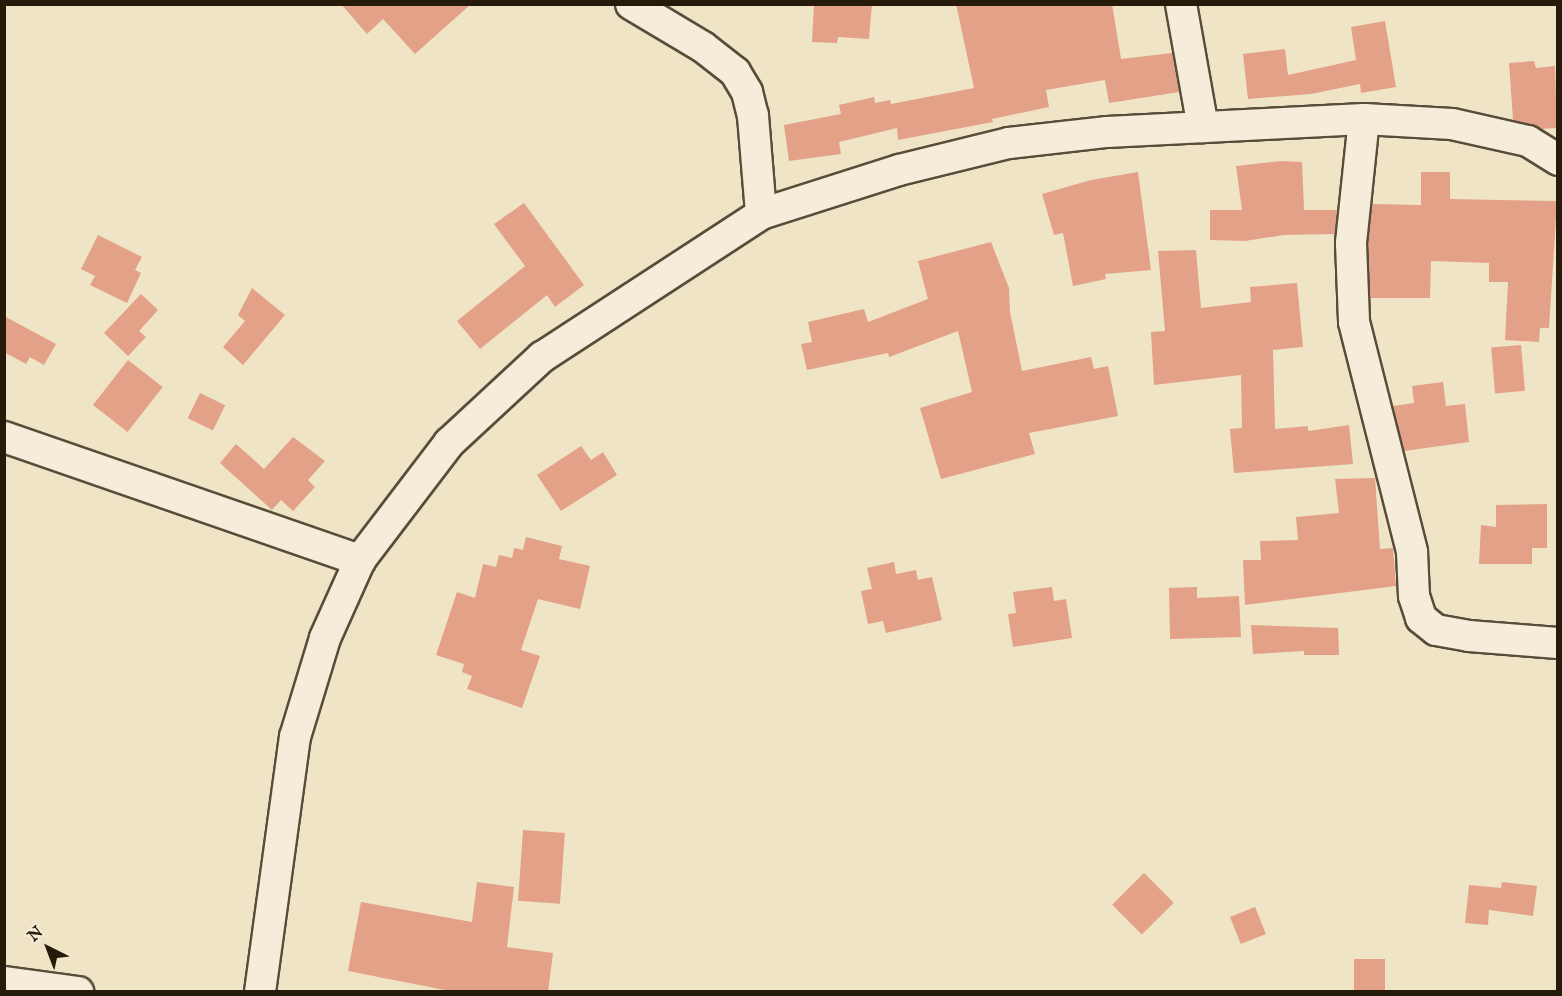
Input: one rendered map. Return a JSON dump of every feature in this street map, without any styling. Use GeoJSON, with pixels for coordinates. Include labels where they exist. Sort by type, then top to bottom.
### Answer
{"type":"FeatureCollection","features":[{"type":"Feature","properties":{"kind":"street"},"geometry":{"type":"LineString","coordinates":[[631,4],[703,47],[735,72],[747,92],[753,116],[760,214]]}},
{"type":"Feature","properties":{"kind":"street"},"geometry":{"type":"LineString","coordinates":[[1181,4],[1203,127]]}},
{"type":"Feature","properties":{"kind":"street"},"geometry":{"type":"LineString","coordinates":[[1364,119],[1351,243],[1354,322],[1412,552],[1414,597],[1421,618],[1436,630],[1469,636],[1557,643]]}},
{"type":"Feature","properties":{"kind":"street"},"geometry":{"type":"LineString","coordinates":[[260,992],[295,737],[325,638],[360,560],[449,442],[542,357],[760,214],[899,170],[1010,143],[1203,127],[1364,119],[1452,124],[1528,141],[1557,160]]}},
{"type":"Feature","properties":{"kind":"street"},"geometry":{"type":"LineString","coordinates":[[4,436],[360,560]]}},
{"type":"Feature","properties":{"kind":"street"},"geometry":{"type":"LineString","coordinates":[[4,982],[78,992]]}},
{"type":"Feature","properties":{"kind":"building"},"geometry":{"type":"Polygon","coordinates":[[[341,4],[471,4],[415,54],[383,19],[367,34],[341,4]]]}},
{"type":"Feature","properties":{"kind":"building"},"geometry":{"type":"Polygon","coordinates":[[[814,4],[872,4],[869,39],[838,37],[837,43],[812,42],[814,4]]]}},
{"type":"Feature","properties":{"kind":"building"},"geometry":{"type":"Polygon","coordinates":[[[956,4],[1112,4],[1121,59],[1172,53],[1179,92],[1109,103],[1105,80],[1046,90],[1049,107],[992,119],[993,122],[898,140],[897,128],[839,142],[841,154],[789,161],[784,125],[841,114],[839,105],[874,97],[875,103],[890,100],[891,104],[974,88],[956,4]]]}},
{"type":"Feature","properties":{"kind":"building"},"geometry":{"type":"Polygon","coordinates":[[[1385,21],[1396,87],[1361,93],[1360,84],[1311,94],[1248,99],[1243,54],[1285,49],[1288,75],[1356,60],[1351,27],[1385,21]]]}},
{"type":"Feature","properties":{"kind":"building"},"geometry":{"type":"Polygon","coordinates":[[[1534,61],[1536,68],[1555,66],[1557,128],[1541,129],[1513,120],[1509,63],[1534,61]]]}},
{"type":"Feature","properties":{"kind":"building"},"geometry":{"type":"Polygon","coordinates":[[[1282,161],[1302,162],[1304,210],[1337,210],[1335,234],[1284,235],[1245,241],[1210,240],[1210,210],[1242,210],[1236,166],[1282,161]]]}},
{"type":"Feature","properties":{"kind":"building"},"geometry":{"type":"Polygon","coordinates":[[[1138,172],[1151,270],[1105,274],[1106,279],[1073,286],[1063,233],[1054,235],[1042,194],[1091,180],[1138,172]]]}},
{"type":"Feature","properties":{"kind":"building"},"geometry":{"type":"Polygon","coordinates":[[[1421,172],[1450,172],[1450,199],[1557,201],[1549,328],[1540,328],[1539,342],[1505,340],[1508,282],[1489,282],[1489,263],[1431,261],[1430,298],[1370,298],[1368,244],[1372,204],[1421,205],[1421,172]]]}},
{"type":"Feature","properties":{"kind":"building"},"geometry":{"type":"Polygon","coordinates":[[[524,203],[584,285],[555,307],[547,295],[480,349],[457,321],[525,266],[494,224],[524,203]]]}},
{"type":"Feature","properties":{"kind":"building"},"geometry":{"type":"Polygon","coordinates":[[[98,235],[142,257],[135,270],[141,273],[127,303],[90,285],[95,276],[81,269],[98,235]]]}},
{"type":"Feature","properties":{"kind":"building"},"geometry":{"type":"Polygon","coordinates":[[[991,242],[1009,288],[1010,312],[1022,371],[1091,357],[1094,369],[1108,366],[1118,416],[1029,433],[1035,454],[941,479],[920,408],[972,392],[958,331],[889,357],[888,353],[807,370],[801,344],[812,342],[808,322],[864,309],[868,322],[928,299],[918,261],[991,242]]]}},
{"type":"Feature","properties":{"kind":"building"},"geometry":{"type":"Polygon","coordinates":[[[1196,250],[1201,308],[1251,302],[1250,287],[1297,283],[1303,347],[1273,350],[1275,429],[1308,426],[1308,431],[1349,425],[1353,464],[1234,473],[1230,429],[1242,428],[1241,375],[1154,385],[1151,332],[1165,331],[1158,251],[1196,250]]]}},
{"type":"Feature","properties":{"kind":"building"},"geometry":{"type":"Polygon","coordinates":[[[252,288],[285,315],[243,365],[223,347],[245,321],[238,315],[252,288]]]}},
{"type":"Feature","properties":{"kind":"building"},"geometry":{"type":"Polygon","coordinates":[[[141,294],[158,310],[139,331],[146,337],[128,356],[104,333],[141,294]]]}},
{"type":"Feature","properties":{"kind":"building"},"geometry":{"type":"Polygon","coordinates":[[[4,316],[56,344],[44,365],[30,357],[26,364],[4,352],[4,316]]]}},
{"type":"Feature","properties":{"kind":"building"},"geometry":{"type":"Polygon","coordinates":[[[1521,345],[1525,391],[1495,393],[1491,348],[1521,345]]]}},
{"type":"Feature","properties":{"kind":"building"},"geometry":{"type":"Polygon","coordinates":[[[128,360],[163,387],[128,432],[93,405],[128,360]]]}},
{"type":"Feature","properties":{"kind":"building"},"geometry":{"type":"Polygon","coordinates":[[[1443,382],[1446,406],[1465,404],[1469,442],[1404,451],[1393,406],[1414,403],[1412,386],[1443,382]]]}},
{"type":"Feature","properties":{"kind":"building"},"geometry":{"type":"Polygon","coordinates":[[[200,393],[225,405],[213,430],[188,418],[200,393]]]}},
{"type":"Feature","properties":{"kind":"building"},"geometry":{"type":"Polygon","coordinates":[[[293,437],[325,461],[308,480],[315,487],[293,511],[281,500],[272,510],[220,463],[236,444],[264,469],[293,437]]]}},
{"type":"Feature","properties":{"kind":"building"},"geometry":{"type":"Polygon","coordinates":[[[581,446],[591,460],[603,452],[617,475],[561,511],[537,475],[581,446]]]}},
{"type":"Feature","properties":{"kind":"building"},"geometry":{"type":"Polygon","coordinates":[[[1375,478],[1380,549],[1393,548],[1396,586],[1245,605],[1243,560],[1261,560],[1260,541],[1298,540],[1296,517],[1339,513],[1335,479],[1375,478]]]}},
{"type":"Feature","properties":{"kind":"building"},"geometry":{"type":"Polygon","coordinates":[[[1547,504],[1547,548],[1532,548],[1532,564],[1479,564],[1481,525],[1496,527],[1496,505],[1547,504]]]}},
{"type":"Feature","properties":{"kind":"building"},"geometry":{"type":"Polygon","coordinates":[[[526,537],[562,546],[559,559],[590,566],[580,609],[538,599],[521,650],[540,656],[522,708],[467,689],[472,676],[462,672],[464,664],[436,655],[457,592],[475,598],[483,564],[496,567],[499,555],[512,558],[514,548],[523,550],[526,537]]]}},
{"type":"Feature","properties":{"kind":"building"},"geometry":{"type":"Polygon","coordinates":[[[894,562],[896,574],[916,570],[918,580],[932,577],[942,620],[886,633],[883,621],[868,624],[861,591],[872,589],[867,568],[894,562]]]}},
{"type":"Feature","properties":{"kind":"building"},"geometry":{"type":"Polygon","coordinates":[[[1052,587],[1054,601],[1066,599],[1072,638],[1013,647],[1008,614],[1016,613],[1013,592],[1052,587]]]}},
{"type":"Feature","properties":{"kind":"building"},"geometry":{"type":"Polygon","coordinates":[[[1197,587],[1197,598],[1239,596],[1241,637],[1170,639],[1169,588],[1197,587]]]}},
{"type":"Feature","properties":{"kind":"building"},"geometry":{"type":"Polygon","coordinates":[[[1251,625],[1338,628],[1339,655],[1304,655],[1304,651],[1253,654],[1251,625]]]}},
{"type":"Feature","properties":{"kind":"building"},"geometry":{"type":"Polygon","coordinates":[[[523,830],[565,833],[560,904],[518,901],[523,830]]]}},
{"type":"Feature","properties":{"kind":"building"},"geometry":{"type":"Polygon","coordinates":[[[1144,873],[1174,903],[1142,935],[1112,905],[1144,873]]]}},
{"type":"Feature","properties":{"kind":"building"},"geometry":{"type":"Polygon","coordinates":[[[477,882],[514,887],[507,947],[553,953],[548,992],[455,992],[348,971],[361,902],[472,922],[477,882]]]}},
{"type":"Feature","properties":{"kind":"building"},"geometry":{"type":"Polygon","coordinates":[[[1502,882],[1537,886],[1533,916],[1489,910],[1488,925],[1465,923],[1469,885],[1501,888],[1502,882]]]}},
{"type":"Feature","properties":{"kind":"building"},"geometry":{"type":"Polygon","coordinates":[[[1255,907],[1266,934],[1241,944],[1230,917],[1255,907]]]}},
{"type":"Feature","properties":{"kind":"building"},"geometry":{"type":"Polygon","coordinates":[[[1354,959],[1385,959],[1385,992],[1354,992],[1354,959]]]}}]}
